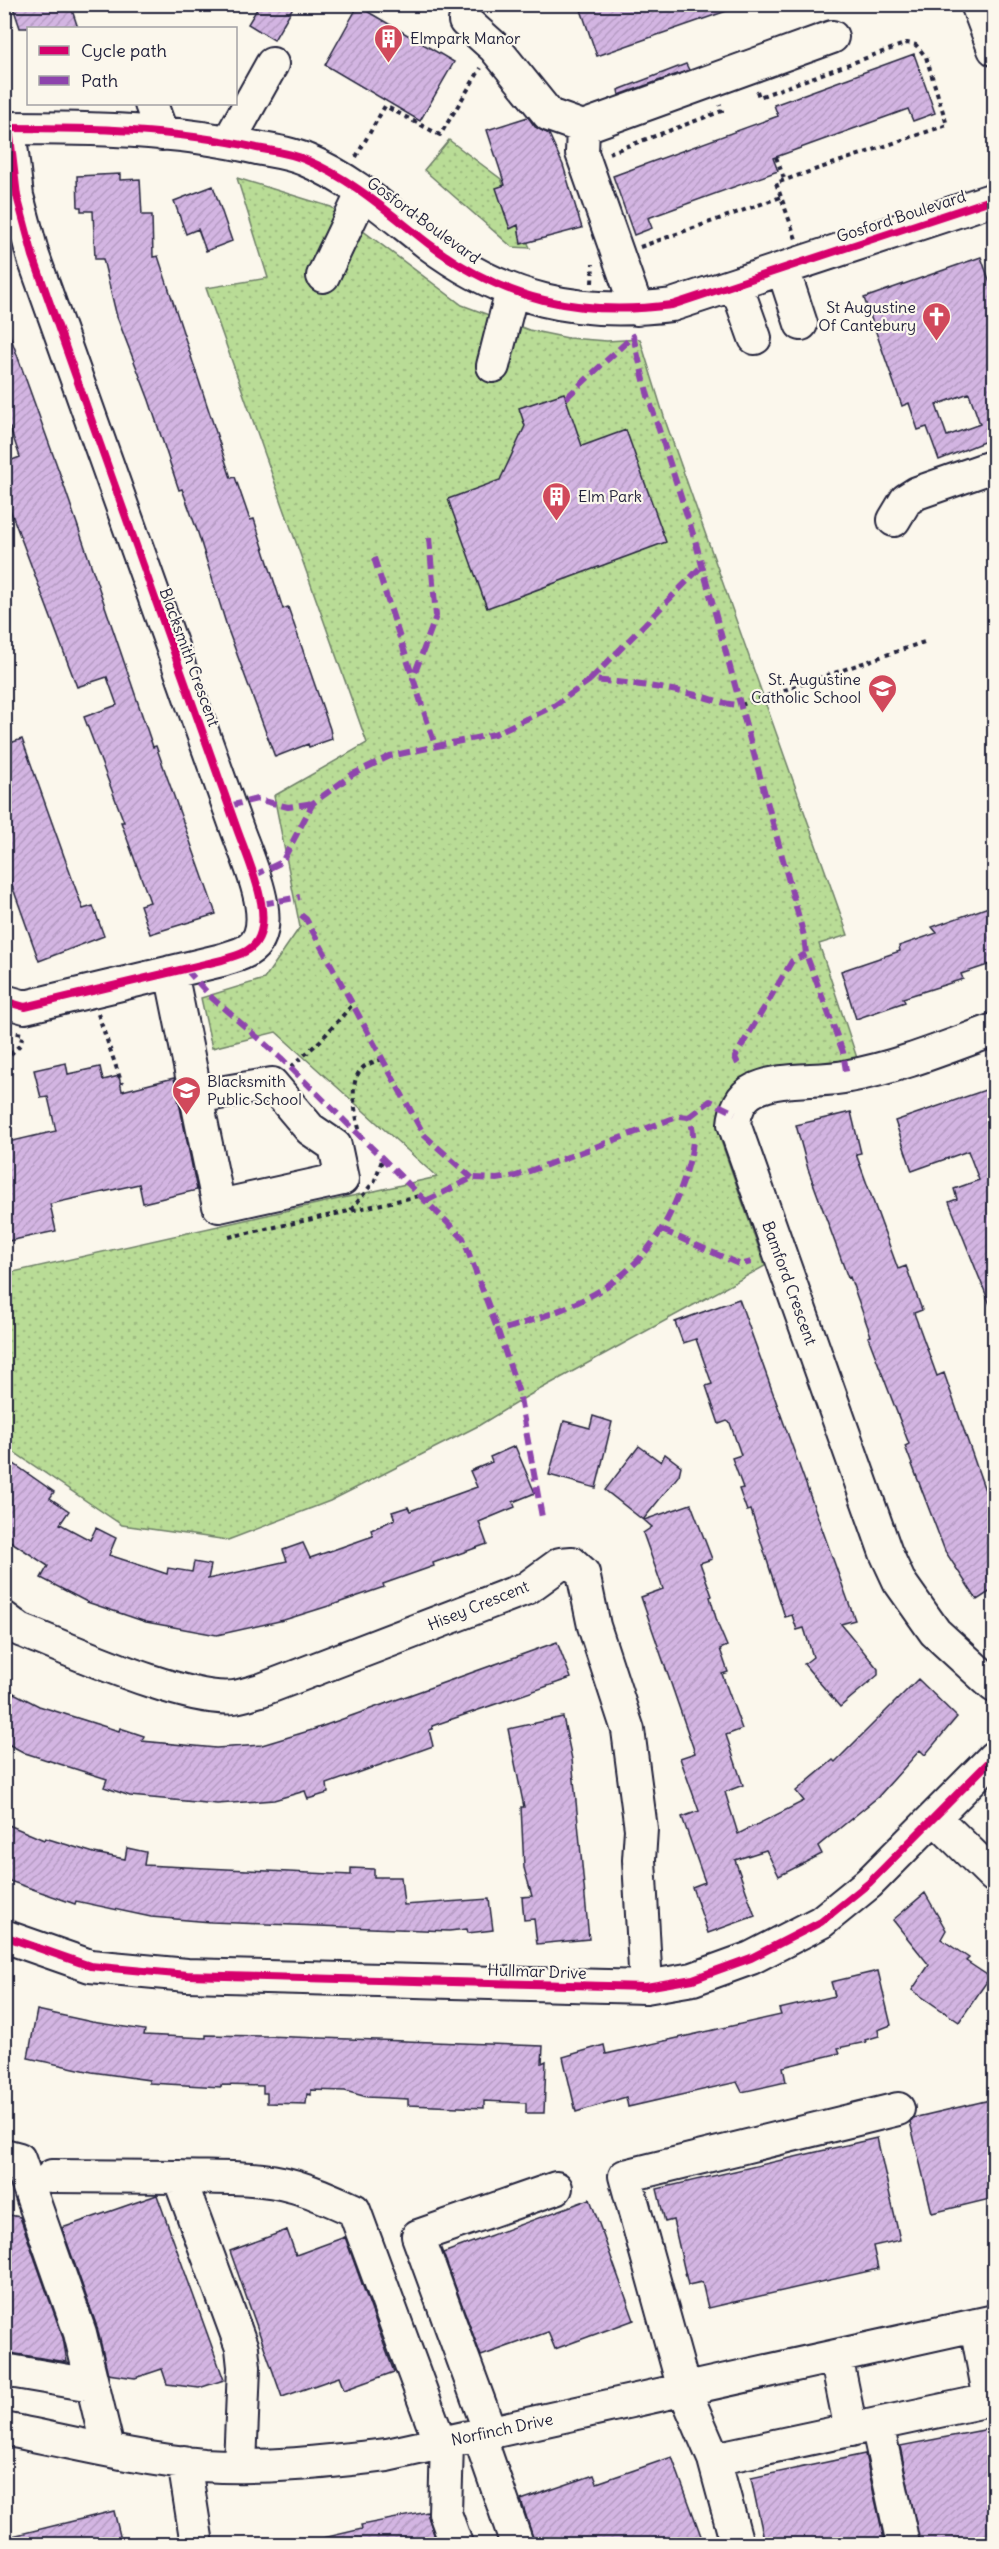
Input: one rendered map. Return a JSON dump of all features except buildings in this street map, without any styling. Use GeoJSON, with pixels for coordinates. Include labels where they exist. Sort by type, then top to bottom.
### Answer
{"type":"FeatureCollection","features":[{"type":"Feature","properties":{"kind":"street"},"geometry":{"type":"LineString","coordinates":[[977,4],[994,49]]}},
{"type":"Feature","properties":{"kind":"street"},"geometry":{"type":"LineString","coordinates":[[465,21],[494,47],[549,115],[584,127],[832,37]]}},
{"type":"Feature","properties":{"kind":"street"},"geometry":{"type":"LineString","coordinates":[[229,141],[272,64]]}},
{"type":"Feature","properties":{"kind":"street"},"geometry":{"type":"LineString","coordinates":[[151,105],[162,134]]}},
{"type":"Feature","properties":{"kind":"street"},"geometry":{"type":"LineString","coordinates":[[584,127],[582,153],[638,309]]}},
{"type":"Feature","properties":{"kind":"street","name":"Gosford Boulevard"},"geometry":{"type":"LineString","coordinates":[[7,128],[162,134],[229,141],[304,159],[354,185],[430,245],[468,270],[512,291],[582,308],[638,309],[672,305],[994,199]]}},
{"type":"Feature","properties":{"kind":"street","name":"Blacksmith Crescent"},"geometry":{"type":"LineString","coordinates":[[5,1016],[25,1007],[222,960],[249,950],[261,934],[263,909],[215,766],[33,256],[17,196],[7,128]]}},
{"type":"Feature","properties":{"kind":"street"},"geometry":{"type":"LineString","coordinates":[[322,276],[354,185]]}},
{"type":"Feature","properties":{"kind":"street"},"geometry":{"type":"LineString","coordinates":[[794,265],[801,324]]}},
{"type":"Feature","properties":{"kind":"street"},"geometry":{"type":"LineString","coordinates":[[736,285],[755,338]]}},
{"type":"Feature","properties":{"kind":"street"},"geometry":{"type":"LineString","coordinates":[[493,366],[512,291]]}},
{"type":"Feature","properties":{"kind":"street"},"geometry":{"type":"LineString","coordinates":[[894,520],[906,500],[916,493],[994,466]]}},
{"type":"Feature","properties":{"kind":"street"},"geometry":{"type":"LineString","coordinates":[[171,972],[196,1097],[219,1206],[342,1179],[335,1146],[310,1130],[272,1084],[196,1097]]}},
{"type":"Feature","properties":{"kind":"street","name":"Bamford Crescent"},"geometry":{"type":"LineString","coordinates":[[994,1030],[856,1075],[769,1084],[751,1091],[741,1101],[734,1124],[886,1554],[899,1581],[935,1632],[994,1686]]}},
{"type":"Feature","properties":{"kind":"street","name":"Hisey Crescent"},"geometry":{"type":"LineString","coordinates":[[4,1618],[20,1630],[171,1687],[202,1695],[233,1697],[261,1690],[527,1588],[560,1564],[572,1563],[583,1573],[594,1626],[628,1730],[641,1829],[639,1860],[646,1987]]}},
{"type":"Feature","properties":{"kind":"street","name":"Hullmar Drive"},"geometry":{"type":"LineString","coordinates":[[4,1936],[90,1966],[187,1975],[646,1987],[693,1979],[751,1959],[821,1922],[869,1883],[936,1819],[994,1757]]}},
{"type":"Feature","properties":{"kind":"street"},"geometry":{"type":"LineString","coordinates":[[936,1819],[994,1876]]}},
{"type":"Feature","properties":{"kind":"street"},"geometry":{"type":"LineString","coordinates":[[737,2544],[714,2459],[684,2390],[625,2176],[898,2109]]}},
{"type":"Feature","properties":{"kind":"street"},"geometry":{"type":"LineString","coordinates":[[4,2156],[19,2159],[80,2333],[108,2449]]}},
{"type":"Feature","properties":{"kind":"street"},"geometry":{"type":"LineString","coordinates":[[52,2176],[179,2177],[280,2183],[302,2188],[354,2210],[444,2442],[445,2513],[456,2544]]}},
{"type":"Feature","properties":{"kind":"street"},"geometry":{"type":"LineString","coordinates":[[179,2177],[242,2348],[244,2367],[240,2465]]}},
{"type":"Feature","properties":{"kind":"street"},"geometry":{"type":"LineString","coordinates":[[517,2544],[485,2433],[418,2236],[556,2188]]}},
{"type":"Feature","properties":{"kind":"street"},"geometry":{"type":"LineString","coordinates":[[714,2459],[864,2427],[992,2396],[985,2323]]}},
{"type":"Feature","properties":{"kind":"street","name":"Norfinch Drive"},"geometry":{"type":"LineString","coordinates":[[4,2429],[184,2462],[281,2465],[343,2460],[387,2455],[985,2323]]}},
{"type":"Feature","properties":{"kind":"street"},"geometry":{"type":"LineString","coordinates":[[837,2356],[864,2427],[903,2544]]}},
{"type":"Feature","properties":{"kind":"street"},"geometry":{"type":"LineString","coordinates":[[4,2370],[92,2385]]}},
{"type":"Feature","properties":{"kind":"street"},"geometry":{"type":"LineString","coordinates":[[184,2462],[197,2544]]}},
{"type":"Feature","properties":{"kind":"path"},"geometry":{"type":"LineString","coordinates":[[748,68],[759,97],[907,43],[916,45],[926,57],[947,125],[776,183],[781,197],[794,265]]}},
{"type":"Feature","properties":{"kind":"path"},"geometry":{"type":"LineString","coordinates":[[354,185],[385,106],[440,135],[494,47]]}},
{"type":"Feature","properties":{"kind":"path"},"geometry":{"type":"LineString","coordinates":[[601,155],[722,111],[711,82]]}},
{"type":"Feature","properties":{"kind":"path"},"geometry":{"type":"LineString","coordinates":[[776,157],[785,181]]}},
{"type":"Feature","properties":{"kind":"path"},"geometry":{"type":"LineString","coordinates":[[620,254],[781,197]]}},
{"type":"Feature","properties":{"kind":"path"},"geometry":{"type":"LineString","coordinates":[[741,705],[927,640]]}},
{"type":"Feature","properties":{"kind":"path"},"geometry":{"type":"LineString","coordinates":[[90,992],[122,1084]]}},
{"type":"Feature","properties":{"kind":"path"},"geometry":{"type":"LineString","coordinates":[[291,1068],[321,1040],[353,1004]]}},
{"type":"Feature","properties":{"kind":"path"},"geometry":{"type":"LineString","coordinates":[[4,1062],[20,1045],[23,1034],[5,1016]]}},
{"type":"Feature","properties":{"kind":"path"},"geometry":{"type":"LineString","coordinates":[[361,1139],[355,1107],[355,1079],[365,1066],[383,1059]]}},
{"type":"Feature","properties":{"kind":"path"},"geometry":{"type":"LineString","coordinates":[[351,1210],[375,1180],[382,1160]]}},
{"type":"Feature","properties":{"kind":"path"},"geometry":{"type":"LineString","coordinates":[[230,1237],[419,1196]]}},
{"type":"Feature","properties":{"kind":"green space"},"geometry":{"type":"Polygon","coordinates":[[[449,140],[501,179],[530,248],[512,247],[424,170],[449,140]]]}},
{"type":"Feature","properties":{"kind":"green space"},"geometry":{"type":"Polygon","coordinates":[[[237,178],[331,207],[462,305],[529,330],[568,338],[607,341],[640,339],[666,423],[848,935],[819,944],[858,1061],[755,1072],[747,1077],[719,1120],[721,1141],[765,1266],[526,1397],[478,1426],[330,1501],[228,1540],[122,1525],[5,1446],[4,1274],[437,1177],[276,1032],[212,1048],[201,998],[264,979],[300,927],[274,796],[367,743],[206,288],[268,278],[237,178]]]}},
{"type":"Feature","properties":{"kind":"marked path"},"geometry":{"type":"LineString","coordinates":[[566,398],[633,336],[648,396],[695,540],[804,936],[806,954],[843,1052],[847,1077]]}},
{"type":"Feature","properties":{"kind":"marked path"},"geometry":{"type":"LineString","coordinates":[[429,538],[436,616],[413,678],[435,745]]}},
{"type":"Feature","properties":{"kind":"marked path"},"geometry":{"type":"LineString","coordinates":[[374,558],[413,678]]}},
{"type":"Feature","properties":{"kind":"marked path"},"geometry":{"type":"LineString","coordinates":[[590,680],[701,567]]}},
{"type":"Feature","properties":{"kind":"marked path"},"geometry":{"type":"LineString","coordinates":[[253,876],[282,862],[313,803],[353,774],[390,756],[494,734],[554,706],[590,680],[657,687],[741,705]]}},
{"type":"Feature","properties":{"kind":"marked path"},"geometry":{"type":"LineString","coordinates":[[229,806],[257,799],[288,807],[313,803]]}},
{"type":"Feature","properties":{"kind":"marked path"},"geometry":{"type":"LineString","coordinates":[[262,904],[300,897]]}},
{"type":"Feature","properties":{"kind":"marked path"},"geometry":{"type":"LineString","coordinates":[[301,915],[306,919],[424,1135],[472,1178]]}},
{"type":"Feature","properties":{"kind":"marked path"},"geometry":{"type":"LineString","coordinates":[[738,1064],[735,1057],[792,961],[806,954]]}},
{"type":"Feature","properties":{"kind":"marked path"},"geometry":{"type":"LineString","coordinates":[[186,969],[212,998],[281,1058],[463,1238],[498,1331]]}},
{"type":"Feature","properties":{"kind":"marked path"},"geometry":{"type":"LineString","coordinates":[[689,1117],[710,1101],[735,1113]]}},
{"type":"Feature","properties":{"kind":"marked path"},"geometry":{"type":"LineString","coordinates":[[426,1201],[472,1178],[497,1179],[516,1176],[680,1116],[689,1117],[692,1124],[691,1156],[671,1213],[654,1240],[635,1263],[613,1282],[588,1297],[561,1310],[498,1331],[519,1393],[542,1517]]}},
{"type":"Feature","properties":{"kind":"marked path"},"geometry":{"type":"LineString","coordinates":[[662,1230],[741,1265],[751,1262]]}},
{"type":"Feature","properties":{"kind":"cycle path"},"geometry":{"type":"LineString","coordinates":[[4,128],[100,129],[163,133],[282,152],[306,160],[339,177],[385,209],[429,244],[486,279],[514,291],[574,306],[638,308],[672,305],[994,199]]}},
{"type":"Feature","properties":{"kind":"cycle path"},"geometry":{"type":"LineString","coordinates":[[4,1001],[25,1007],[222,960],[248,950],[258,940],[262,926],[262,910],[254,874],[33,256],[17,196],[9,128]]}},
{"type":"Feature","properties":{"kind":"cycle path"},"geometry":{"type":"LineString","coordinates":[[4,1936],[90,1966],[187,1975],[646,1987],[693,1979],[751,1958],[821,1922],[869,1883],[994,1757]]}},
{"type":"Feature","properties":{"kind":"place","name":"Elmpark Manor"},"geometry":{"type":"Point","coordinates":[389,64]}},
{"type":"Feature","properties":{"kind":"place","name":"St Augustine Of Cantebury"},"geometry":{"type":"Point","coordinates":[937,342]}},
{"type":"Feature","properties":{"kind":"place","name":"Elm Park"},"geometry":{"type":"Point","coordinates":[557,522]}},
{"type":"Feature","properties":{"kind":"place","name":"St. Augustine Catholic School"},"geometry":{"type":"Point","coordinates":[882,714]}},
{"type":"Feature","properties":{"kind":"place","name":"Blacksmith Public School"},"geometry":{"type":"Point","coordinates":[186,1116]}}]}
